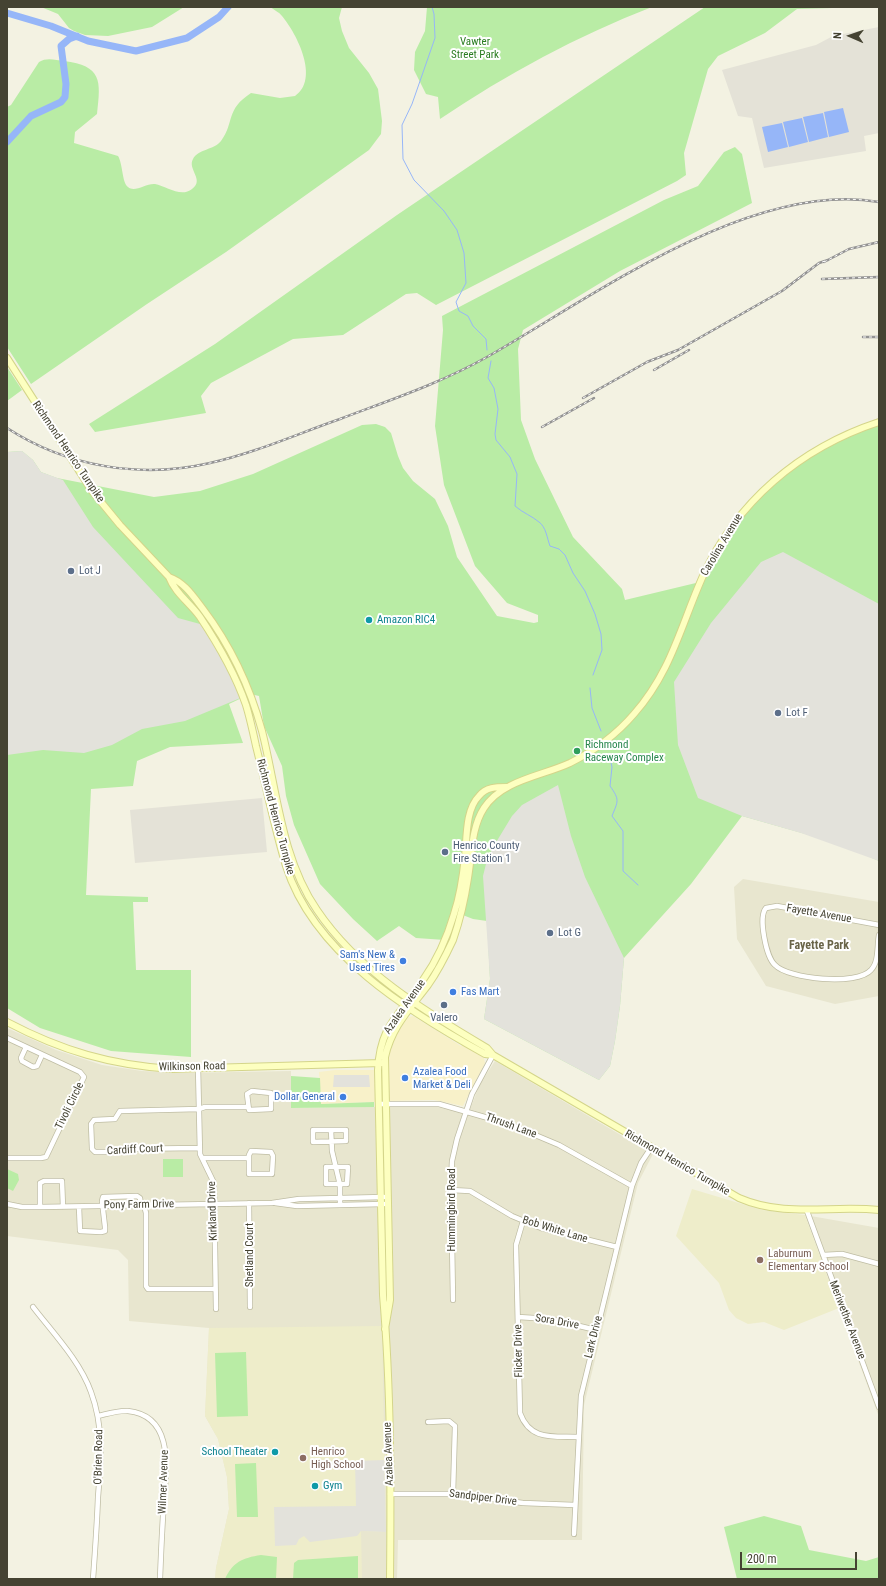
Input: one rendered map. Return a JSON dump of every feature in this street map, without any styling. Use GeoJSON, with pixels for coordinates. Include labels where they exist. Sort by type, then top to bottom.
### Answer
{"type":"FeatureCollection","features":[{"type":"Feature","properties":{"kind":"main road","name":"Richmond Henrico Turnpike"},"geometry":{"type":"LineString","coordinates":[[7,358],[92,491],[120,525],[169,577],[177,580],[190,592],[218,630],[237,663],[250,694],[262,731],[292,860],[304,888],[316,909],[336,936],[370,970],[409,1004],[487,1048],[493,1056],[744,1200],[772,1209],[807,1211],[850,1209],[879,1210]]}},
{"type":"Feature","properties":{"kind":"main road","name":"Carolina Avenue"},"geometry":{"type":"LineString","coordinates":[[607,740],[634,715],[660,679],[672,656],[709,564],[744,510],[761,492],[793,464],[841,437],[879,422]]}},
{"type":"Feature","properties":{"kind":"main road","name":"Azalea Avenue"},"geometry":{"type":"LineString","coordinates":[[390,1579],[390,1494],[386,1329],[383,1295],[379,1104],[386,1031],[435,974],[449,949],[456,929],[468,879],[474,834],[482,812],[494,796],[507,787],[571,762],[607,740]]}},
{"type":"Feature","properties":{"kind":"main road","name":"Azalea Avenue"},"geometry":{"type":"LineString","coordinates":[[409,1004],[431,968],[451,925],[459,894],[468,826],[474,802],[485,790],[507,787]]}},
{"type":"Feature","properties":{"kind":"main road","name":"Wilkinson Road"},"geometry":{"type":"LineString","coordinates":[[7,1022],[58,1047],[98,1059],[148,1067],[172,1069],[198,1067],[382,1063]]}},
{"type":"Feature","properties":{"kind":"main road","name":"Azalea Avenue"},"geometry":{"type":"LineString","coordinates":[[382,1063],[386,1104],[390,1300],[386,1329]]}},
{"type":"Feature","properties":{"kind":"street","name":"Fayette Avenue"},"geometry":{"type":"LineString","coordinates":[[879,925],[776,906],[769,906],[763,913],[762,921],[767,949],[775,966],[782,971],[818,978],[840,980],[856,978],[866,974],[872,969],[876,962],[879,935]]}},
{"type":"Feature","properties":{"kind":"street","name":"Tivoli Circle"},"geometry":{"type":"LineString","coordinates":[[7,1038],[83,1074],[83,1080],[46,1157],[7,1158]]}},
{"type":"Feature","properties":{"kind":"street"},"geometry":{"type":"LineString","coordinates":[[26,1047],[21,1058],[22,1061],[33,1066],[37,1066],[42,1055]]}},
{"type":"Feature","properties":{"kind":"street","name":"Hummingbird Road"},"geometry":{"type":"LineString","coordinates":[[453,1300],[451,1190],[455,1148],[466,1110],[475,1089],[493,1056]]}},
{"type":"Feature","properties":{"kind":"street","name":"Kirkland Drive"},"geometry":{"type":"LineString","coordinates":[[198,1067],[200,1148],[202,1158],[213,1179],[216,1309]]}},
{"type":"Feature","properties":{"kind":"street"},"geometry":{"type":"LineString","coordinates":[[199,1109],[205,1107],[247,1107],[249,1110],[271,1109],[271,1093],[249,1092],[247,1107]]}},
{"type":"Feature","properties":{"kind":"street","name":"Thrush Lane"},"geometry":{"type":"LineString","coordinates":[[379,1104],[439,1104],[466,1110],[548,1140],[578,1154],[632,1186]]}},
{"type":"Feature","properties":{"kind":"street","name":"Cardiff Court"},"geometry":{"type":"LineString","coordinates":[[199,1109],[120,1111],[113,1120],[94,1120],[91,1124],[92,1148],[95,1152],[113,1152],[120,1149],[200,1148]]}},
{"type":"Feature","properties":{"kind":"street"},"geometry":{"type":"LineString","coordinates":[[313,1130],[331,1130],[346,1130],[346,1141],[313,1142],[313,1130]]}},
{"type":"Feature","properties":{"kind":"street"},"geometry":{"type":"LineString","coordinates":[[331,1130],[332,1151],[340,1185],[340,1205]]}},
{"type":"Feature","properties":{"kind":"street","name":"Lark Drive"},"geometry":{"type":"LineString","coordinates":[[574,1534],[581,1396],[632,1186],[641,1163],[651,1148]]}},
{"type":"Feature","properties":{"kind":"street"},"geometry":{"type":"LineString","coordinates":[[251,1151],[271,1152],[273,1156],[272,1174],[251,1175],[249,1158],[251,1151]]}},
{"type":"Feature","properties":{"kind":"street"},"geometry":{"type":"LineString","coordinates":[[202,1158],[249,1158]]}},
{"type":"Feature","properties":{"kind":"street"},"geometry":{"type":"LineString","coordinates":[[327,1167],[346,1167],[348,1169],[347,1184],[340,1185],[327,1185],[325,1183],[325,1169],[327,1167]]}},
{"type":"Feature","properties":{"kind":"street"},"geometry":{"type":"LineString","coordinates":[[40,1207],[40,1184],[44,1181],[62,1181],[63,1207]]}},
{"type":"Feature","properties":{"kind":"street","name":"Bob White Lane"},"geometry":{"type":"LineString","coordinates":[[451,1190],[470,1192],[523,1221],[553,1231],[617,1247]]}},
{"type":"Feature","properties":{"kind":"street"},"geometry":{"type":"LineString","coordinates":[[79,1207],[80,1231],[101,1232],[104,1231],[105,1227],[102,1198],[105,1196],[137,1196],[140,1198],[146,1214],[146,1286],[148,1289],[215,1289]]}},
{"type":"Feature","properties":{"kind":"street","name":"Pony Farm Drive"},"geometry":{"type":"LineString","coordinates":[[7,1204],[22,1207],[79,1207],[272,1203],[299,1198],[388,1197]]}},
{"type":"Feature","properties":{"kind":"street","name":"Shetland Court"},"geometry":{"type":"LineString","coordinates":[[249,1203],[250,1307]]}},
{"type":"Feature","properties":{"kind":"street","name":"Pony Farm Drive"},"geometry":{"type":"LineString","coordinates":[[272,1203],[286,1206],[388,1204]]}},
{"type":"Feature","properties":{"kind":"street","name":"Meriwether Avenue"},"geometry":{"type":"LineString","coordinates":[[807,1211],[879,1407]]}},
{"type":"Feature","properties":{"kind":"street","name":"Flicker Drive"},"geometry":{"type":"LineString","coordinates":[[523,1221],[516,1245],[520,1409],[527,1426],[539,1434],[578,1437]]}},
{"type":"Feature","properties":{"kind":"street"},"geometry":{"type":"LineString","coordinates":[[823,1255],[838,1254],[879,1264]]}},
{"type":"Feature","properties":{"kind":"street","name":"O'Brien Road"},"geometry":{"type":"LineString","coordinates":[[33,1307],[80,1372],[91,1391],[98,1416],[101,1447],[93,1579]]}},
{"type":"Feature","properties":{"kind":"street","name":"Sora Drive"},"geometry":{"type":"LineString","coordinates":[[518,1317],[550,1319],[596,1330]]}},
{"type":"Feature","properties":{"kind":"street","name":"Wilmer Avenue"},"geometry":{"type":"LineString","coordinates":[[98,1416],[124,1411],[138,1414],[152,1422],[162,1436],[166,1456],[160,1579]]}},
{"type":"Feature","properties":{"kind":"street"},"geometry":{"type":"LineString","coordinates":[[428,1422],[449,1421],[455,1426],[452,1493]]}},
{"type":"Feature","properties":{"kind":"street","name":"Sandpiper Drive"},"geometry":{"type":"LineString","coordinates":[[390,1494],[452,1493],[523,1503],[576,1505]]}},
{"type":"Feature","properties":{"kind":"shaded area"},"geometry":{"type":"Polygon","coordinates":[[[879,27],[879,133],[864,136],[866,151],[764,168],[752,118],[738,116],[722,70],[816,45],[833,36],[879,27]]]}},
{"type":"Feature","properties":{"kind":"shaded area","name":"Lot J"},"geometry":{"type":"Polygon","coordinates":[[[22,451],[33,460],[41,472],[63,480],[93,527],[178,618],[200,624],[208,616],[250,694],[185,721],[142,729],[112,745],[84,753],[43,750],[7,755],[7,452],[22,451]]]}},
{"type":"Feature","properties":{"kind":"shaded area","name":"Lot F"},"geometry":{"type":"Polygon","coordinates":[[[783,552],[879,604],[879,861],[801,833],[742,816],[698,798],[678,745],[674,682],[711,623],[761,562],[783,552]]]}},
{"type":"Feature","properties":{"kind":"shaded area","name":"Lot G"},"geometry":{"type":"Polygon","coordinates":[[[558,785],[571,836],[585,877],[624,958],[620,1006],[610,1066],[599,1080],[484,1019],[490,979],[483,876],[486,864],[492,849],[512,816],[522,805],[558,785]]]}},
{"type":"Feature","properties":{"kind":"shaded area"},"geometry":{"type":"Polygon","coordinates":[[[262,798],[267,852],[135,863],[130,810],[262,798]]]}},
{"type":"Feature","properties":{"kind":"shaded area"},"geometry":{"type":"Polygon","coordinates":[[[743,879],[879,902],[879,996],[835,1004],[766,986],[737,939],[734,887],[743,879]]]}},
{"type":"Feature","properties":{"kind":"shaded area"},"geometry":{"type":"Polygon","coordinates":[[[413,1016],[461,1046],[463,1045],[484,1058],[485,1063],[463,1106],[434,1100],[389,1101],[387,1059],[394,1035],[406,1018],[413,1016]]]}},
{"type":"Feature","properties":{"kind":"shaded area"},"geometry":{"type":"Polygon","coordinates":[[[7,1028],[56,1050],[102,1065],[142,1071],[180,1073],[291,1071],[291,1108],[433,1106],[468,1114],[480,1084],[495,1061],[653,1154],[638,1183],[584,1405],[582,1540],[398,1540],[397,1579],[215,1579],[229,1509],[227,1477],[218,1439],[205,1416],[209,1328],[129,1321],[128,1260],[118,1250],[7,1236],[7,1028]]]}},
{"type":"Feature","properties":{"kind":"shaded area"},"geometry":{"type":"Polygon","coordinates":[[[335,1070],[374,1070],[376,1102],[321,1104],[319,1072],[335,1070]]]}},
{"type":"Feature","properties":{"kind":"shaded area"},"geometry":{"type":"Polygon","coordinates":[[[334,1075],[369,1075],[370,1087],[333,1087],[334,1075]]]}},
{"type":"Feature","properties":{"kind":"shaded area","name":"Laburnum Elementary School"},"geometry":{"type":"Polygon","coordinates":[[[692,1189],[762,1210],[805,1215],[839,1308],[784,1330],[764,1322],[748,1324],[736,1318],[729,1310],[719,1283],[676,1236],[692,1189]]]}},
{"type":"Feature","properties":{"kind":"shaded area"},"geometry":{"type":"Polygon","coordinates":[[[805,1215],[879,1228],[879,1417],[839,1308],[805,1215]]]}},
{"type":"Feature","properties":{"kind":"shaded area","name":"Henrico High School"},"geometry":{"type":"Polygon","coordinates":[[[382,1326],[386,1532],[361,1531],[362,1579],[215,1579],[229,1509],[227,1477],[218,1439],[205,1416],[209,1328],[382,1326]]]}},
{"type":"Feature","properties":{"kind":"shaded area"},"geometry":{"type":"Polygon","coordinates":[[[384,1460],[386,1532],[361,1531],[357,1536],[310,1542],[304,1536],[299,1539],[296,1545],[275,1546],[274,1507],[356,1506],[355,1461],[384,1460]]]}},
{"type":"Feature","properties":{"kind":"green space"},"geometry":{"type":"Polygon","coordinates":[[[41,7],[184,7],[152,27],[108,36],[85,35],[74,31],[69,28],[58,14],[41,7]]]}},
{"type":"Feature","properties":{"kind":"green space"},"geometry":{"type":"Polygon","coordinates":[[[270,7],[342,7],[339,18],[342,31],[349,48],[369,73],[378,89],[382,121],[381,134],[369,150],[226,252],[147,304],[31,384],[7,347],[7,107],[11,105],[39,62],[51,59],[76,63],[86,67],[92,71],[98,84],[99,92],[97,114],[75,132],[74,143],[118,156],[126,185],[131,189],[155,184],[178,192],[188,191],[196,186],[197,182],[192,167],[193,159],[198,153],[218,144],[221,141],[237,105],[243,99],[251,93],[280,98],[295,96],[302,88],[306,79],[304,56],[288,24],[278,12],[270,7]]]}},
{"type":"Feature","properties":{"kind":"green space","name":"Vawter Street Park"},"geometry":{"type":"Polygon","coordinates":[[[427,7],[652,7],[597,30],[543,57],[465,102],[440,119],[438,97],[426,94],[414,70],[415,52],[425,31],[427,7]]]}},
{"type":"Feature","properties":{"kind":"green space"},"geometry":{"type":"Polygon","coordinates":[[[705,7],[868,7],[797,9],[765,33],[718,56],[708,69],[684,153],[686,175],[677,181],[436,305],[417,293],[406,294],[343,335],[293,339],[211,383],[201,396],[206,413],[95,432],[89,424],[215,344],[397,215],[705,7]]]}},
{"type":"Feature","properties":{"kind":"green space","name":"Richmond Raceway Complex"},"geometry":{"type":"Polygon","coordinates":[[[735,147],[742,154],[752,203],[620,271],[523,330],[518,349],[521,420],[535,459],[573,537],[622,589],[625,600],[700,582],[744,510],[793,464],[879,422],[879,861],[837,843],[742,816],[691,884],[624,958],[620,1006],[610,1066],[599,1080],[484,1019],[490,979],[487,921],[473,919],[455,912],[445,940],[416,938],[399,926],[377,941],[353,919],[320,884],[294,825],[286,796],[282,766],[264,726],[259,696],[250,694],[229,704],[243,743],[170,747],[137,761],[133,786],[91,789],[86,895],[148,897],[148,902],[133,902],[136,970],[191,970],[191,1057],[111,1051],[40,1028],[7,1008],[7,452],[22,451],[33,460],[41,472],[57,478],[154,497],[200,491],[253,474],[362,425],[376,424],[385,427],[391,433],[403,468],[413,481],[435,499],[448,526],[457,557],[497,616],[534,623],[538,622],[538,615],[507,603],[475,566],[444,485],[435,426],[443,330],[442,316],[664,200],[698,186],[724,152],[735,147]]]}},
{"type":"Feature","properties":{"kind":"green space"},"geometry":{"type":"Polygon","coordinates":[[[7,367],[22,390],[7,401],[7,367]]]}},
{"type":"Feature","properties":{"kind":"green space"},"geometry":{"type":"Polygon","coordinates":[[[291,1076],[320,1078],[321,1104],[374,1102],[374,1107],[291,1108],[291,1076]]]}},
{"type":"Feature","properties":{"kind":"green space"},"geometry":{"type":"Polygon","coordinates":[[[163,1159],[183,1159],[183,1177],[163,1177],[163,1159]]]}},
{"type":"Feature","properties":{"kind":"green space"},"geometry":{"type":"Polygon","coordinates":[[[7,1169],[18,1174],[19,1180],[13,1191],[7,1188],[7,1169]]]}},
{"type":"Feature","properties":{"kind":"green space"},"geometry":{"type":"Polygon","coordinates":[[[246,1352],[248,1416],[217,1417],[215,1353],[246,1352]]]}},
{"type":"Feature","properties":{"kind":"green space"},"geometry":{"type":"Polygon","coordinates":[[[256,1463],[258,1517],[237,1517],[235,1464],[256,1463]]]}},
{"type":"Feature","properties":{"kind":"green space"},"geometry":{"type":"Polygon","coordinates":[[[764,1516],[801,1526],[809,1550],[866,1561],[879,1557],[879,1579],[737,1579],[724,1527],[764,1516]]]}},
{"type":"Feature","properties":{"kind":"green space"},"geometry":{"type":"Polygon","coordinates":[[[261,1555],[277,1557],[276,1579],[225,1579],[231,1568],[243,1559],[261,1555]]]}},
{"type":"Feature","properties":{"kind":"green space"},"geometry":{"type":"Polygon","coordinates":[[[358,1556],[358,1579],[293,1579],[294,1563],[298,1560],[358,1556]]]}},
{"type":"Feature","properties":{"kind":"water"},"geometry":{"type":"Polygon","coordinates":[[[843,108],[849,132],[829,137],[824,112],[843,108]]]}},
{"type":"Feature","properties":{"kind":"water"},"geometry":{"type":"Polygon","coordinates":[[[823,113],[828,137],[809,142],[803,117],[823,113]]]}},
{"type":"Feature","properties":{"kind":"water"},"geometry":{"type":"Polygon","coordinates":[[[802,118],[808,142],[789,147],[783,122],[802,118]]]}},
{"type":"Feature","properties":{"kind":"water"},"geometry":{"type":"Polygon","coordinates":[[[782,123],[788,147],[768,152],[762,127],[782,123]]]}},
{"type":"Feature","properties":{"kind":"waterway"},"geometry":{"type":"LineString","coordinates":[[7,13],[51,26],[88,41],[136,51],[187,38],[219,17],[228,7]]}},
{"type":"Feature","properties":{"kind":"waterway"},"geometry":{"type":"LineString","coordinates":[[432,7],[434,14],[435,38],[412,104],[402,125],[403,159],[414,180],[444,211],[457,230],[464,253],[466,283],[456,302],[459,311],[468,316],[473,326],[486,339],[487,350]]}},
{"type":"Feature","properties":{"kind":"waterway"},"geometry":{"type":"LineString","coordinates":[[7,142],[31,116],[61,102],[65,97],[66,84],[61,46],[69,39],[77,36]]}},
{"type":"Feature","properties":{"kind":"waterway"},"geometry":{"type":"LineString","coordinates":[[491,361],[488,378],[494,388],[498,409],[495,434],[496,440],[510,457],[517,474],[515,506],[541,524],[545,530],[550,546],[559,549],[565,555],[573,573],[585,591],[595,614],[601,634],[602,650],[593,675]]}},
{"type":"Feature","properties":{"kind":"waterway"},"geometry":{"type":"LineString","coordinates":[[590,688],[592,708],[601,731]]}},
{"type":"Feature","properties":{"kind":"waterway"},"geometry":{"type":"LineString","coordinates":[[609,754],[612,767],[610,786],[617,798],[616,807],[612,816],[623,831],[623,871],[638,885]]}},
{"type":"Feature","properties":{"kind":"railway"},"geometry":{"type":"LineString","coordinates":[[7,428],[54,452],[105,466],[158,470],[184,468],[227,459],[260,449],[415,391],[452,375],[487,357],[624,275],[675,248],[727,225],[779,208],[830,200],[879,202]]}},
{"type":"Feature","properties":{"kind":"railway"},"geometry":{"type":"LineString","coordinates":[[824,262],[849,249],[879,242]]}},
{"type":"Feature","properties":{"kind":"railway"},"geometry":{"type":"LineString","coordinates":[[583,398],[647,362],[678,350],[782,291],[819,263],[828,260]]}},
{"type":"Feature","properties":{"kind":"railway"},"geometry":{"type":"LineString","coordinates":[[822,279],[879,277]]}},
{"type":"Feature","properties":{"kind":"railway"},"geometry":{"type":"LineString","coordinates":[[863,337],[879,337]]}},
{"type":"Feature","properties":{"kind":"railway"},"geometry":{"type":"LineString","coordinates":[[654,370],[689,350]]}},
{"type":"Feature","properties":{"kind":"railway"},"geometry":{"type":"LineString","coordinates":[[542,427],[594,398]]}},
{"type":"Feature","properties":{"kind":"place","name":"Lot J"},"geometry":{"type":"Point","coordinates":[71,571]}},
{"type":"Feature","properties":{"kind":"place","name":"Amazon RIC4"},"geometry":{"type":"Point","coordinates":[369,620]}},
{"type":"Feature","properties":{"kind":"place","name":"Lot F"},"geometry":{"type":"Point","coordinates":[778,713]}},
{"type":"Feature","properties":{"kind":"place","name":"Richmond Raceway Complex"},"geometry":{"type":"Point","coordinates":[577,751]}},
{"type":"Feature","properties":{"kind":"place","name":"Henrico County Fire Station 1"},"geometry":{"type":"Point","coordinates":[445,852]}},
{"type":"Feature","properties":{"kind":"place","name":"Lot G"},"geometry":{"type":"Point","coordinates":[550,933]}},
{"type":"Feature","properties":{"kind":"place","name":"Sam's New & Used Tires"},"geometry":{"type":"Point","coordinates":[403,961]}},
{"type":"Feature","properties":{"kind":"place","name":"Fas Mart"},"geometry":{"type":"Point","coordinates":[453,992]}},
{"type":"Feature","properties":{"kind":"place","name":"Valero"},"geometry":{"type":"Point","coordinates":[444,1005]}},
{"type":"Feature","properties":{"kind":"place","name":"Azalea Food Market & Deli"},"geometry":{"type":"Point","coordinates":[405,1078]}},
{"type":"Feature","properties":{"kind":"place","name":"Dollar General"},"geometry":{"type":"Point","coordinates":[343,1097]}},
{"type":"Feature","properties":{"kind":"place","name":"Laburnum Elementary School"},"geometry":{"type":"Point","coordinates":[760,1260]}},
{"type":"Feature","properties":{"kind":"place","name":"School Theater"},"geometry":{"type":"Point","coordinates":[275,1452]}},
{"type":"Feature","properties":{"kind":"place","name":"Henrico High School"},"geometry":{"type":"Point","coordinates":[303,1458]}},
{"type":"Feature","properties":{"kind":"place","name":"Gym"},"geometry":{"type":"Point","coordinates":[315,1486]}},
{"type":"Feature","properties":{"kind":"district","name":"Fayette Park"},"geometry":{"type":"Point","coordinates":[819,946]}}]}
